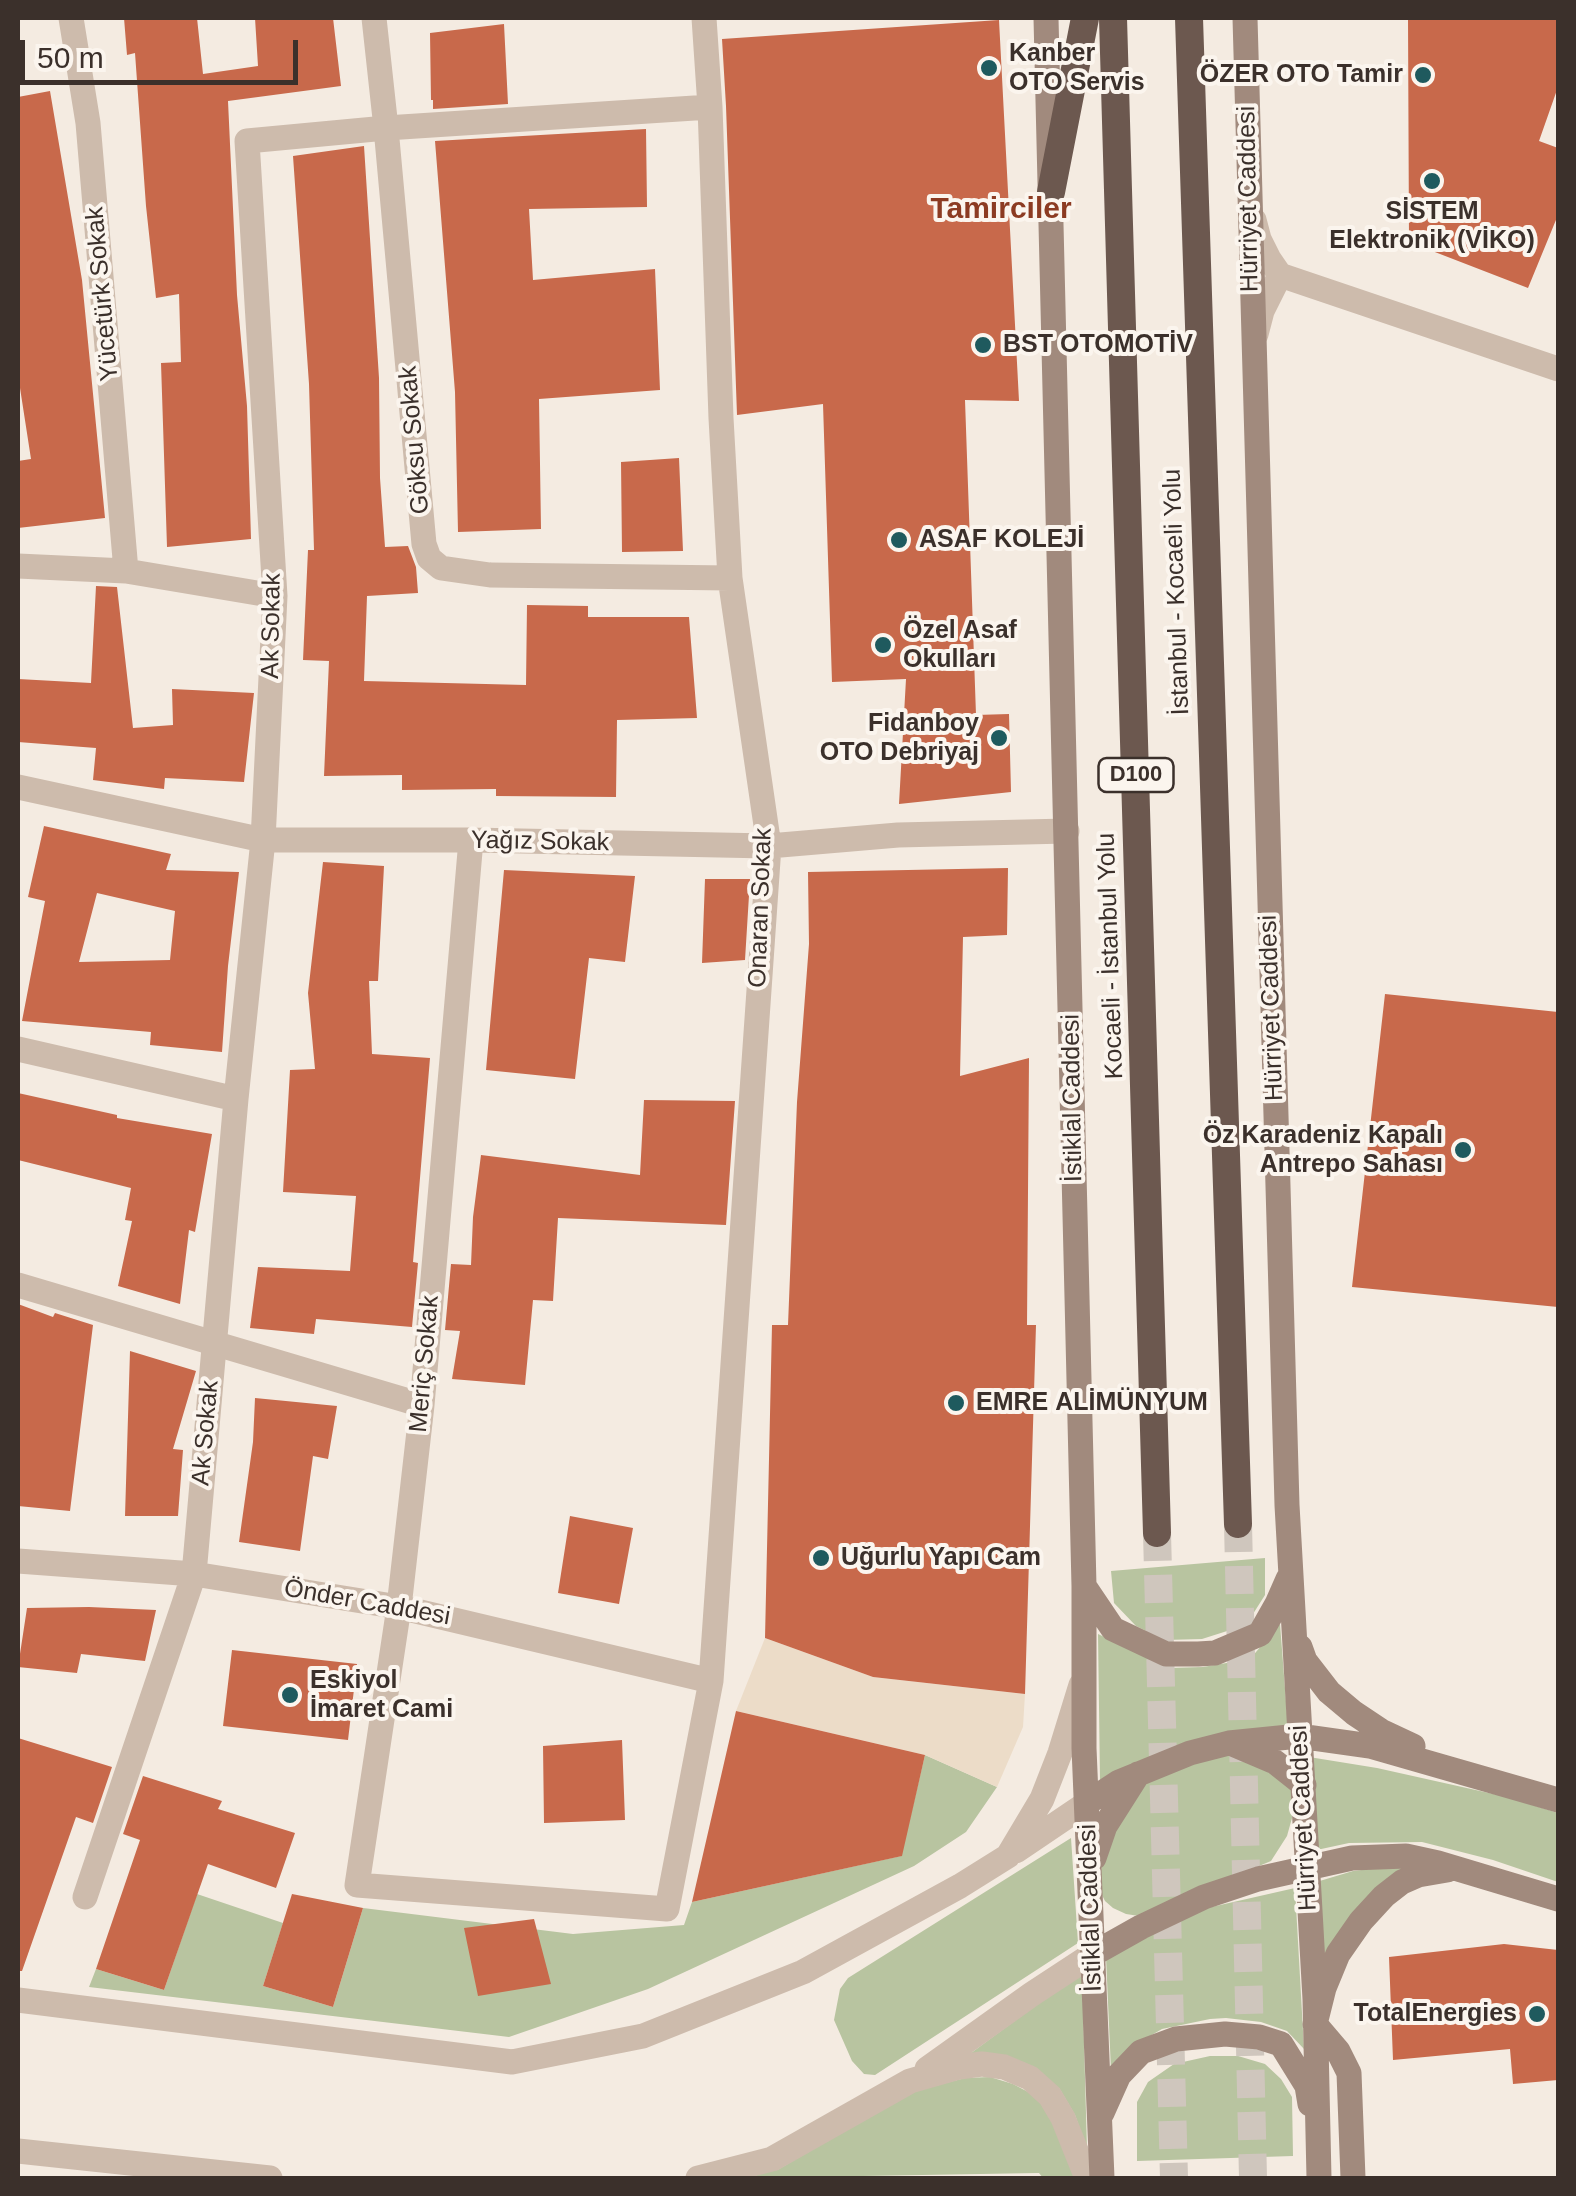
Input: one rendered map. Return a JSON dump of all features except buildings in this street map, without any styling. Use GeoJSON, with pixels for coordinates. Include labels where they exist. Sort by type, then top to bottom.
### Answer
{"type":"FeatureCollection","features":[{"type":"Feature","properties":{"kind":"highway"},"geometry":{"type":"LineString","coordinates":[[1051,192],[1085,18]]}},
{"type":"Feature","properties":{"kind":"highway","name":"Kocaeli - İstanbul Yolu"},"geometry":{"type":"LineString","coordinates":[[1113,18],[1157,1534]]}},
{"type":"Feature","properties":{"kind":"highway","name":"İstanbul - Kocaeli Yolu"},"geometry":{"type":"LineString","coordinates":[[1188,18],[1238,1524]]}},
{"type":"Feature","properties":{"kind":"main road","name":"İstiklal Caddesi"},"geometry":{"type":"LineString","coordinates":[[1046,18],[1086,1803],[1102,2178]]}},
{"type":"Feature","properties":{"kind":"main road","name":"Hürriyet Caddesi"},"geometry":{"type":"LineString","coordinates":[[1244,18],[1286,1505],[1304,1785],[1319,2166]]}},
{"type":"Feature","properties":{"kind":"main road"},"geometry":{"type":"LineString","coordinates":[[1084,1586],[1113,1628],[1166,1654],[1215,1653],[1260,1634],[1290,1574]]}},
{"type":"Feature","properties":{"kind":"main road"},"geometry":{"type":"LineString","coordinates":[[1293,1630],[1315,1677],[1354,1713],[1381,1731],[1476,1777]]}},
{"type":"Feature","properties":{"kind":"main road"},"geometry":{"type":"LineString","coordinates":[[1086,1803],[1102,1791],[1190,1753],[1229,1743],[1299,1736],[1370,1746],[1558,1800]]}},
{"type":"Feature","properties":{"kind":"main road"},"geometry":{"type":"LineString","coordinates":[[1229,1743],[1275,1762],[1304,1785]]}},
{"type":"Feature","properties":{"kind":"main road"},"geometry":{"type":"LineString","coordinates":[[1138,1774],[1105,1826],[1090,1880],[1098,1908],[1112,1924],[1141,1927]]}},
{"type":"Feature","properties":{"kind":"main road"},"geometry":{"type":"LineString","coordinates":[[1093,1954],[1204,1897],[1277,1871],[1289,1861],[1305,1825]]}},
{"type":"Feature","properties":{"kind":"main road"},"geometry":{"type":"LineString","coordinates":[[1258,1879],[1352,1858],[1406,1856],[1558,1899]]}},
{"type":"Feature","properties":{"kind":"main road"},"geometry":{"type":"LineString","coordinates":[[1353,2178],[1350,2073],[1338,2050],[1315,2024],[1324,1988],[1338,1954],[1372,1908],[1402,1882],[1456,1868]]}},
{"type":"Feature","properties":{"kind":"main road"},"geometry":{"type":"LineString","coordinates":[[1099,2120],[1119,2075],[1142,2052],[1176,2039],[1225,2034],[1259,2037],[1281,2044],[1307,2086],[1319,2166]]}},
{"type":"Feature","properties":{"kind":"street","name":"Yücetürk Sokak"},"geometry":{"type":"LineString","coordinates":[[71,18],[88,123],[126,571]]}},
{"type":"Feature","properties":{"kind":"street","name":"Göksu Sokak"},"geometry":{"type":"LineString","coordinates":[[374,18],[424,544],[429,558],[442,568],[490,575],[730,578]]}},
{"type":"Feature","properties":{"kind":"street","name":"Onaran Sokak"},"geometry":{"type":"LineString","coordinates":[[357,1885],[667,1909],[711,1681],[769,846],[730,578],[704,18]]}},
{"type":"Feature","properties":{"kind":"street","name":"Ak Sokak"},"geometry":{"type":"LineString","coordinates":[[85,1897],[194,1574],[263,840],[275,596],[247,140],[710,107]]}},
{"type":"Feature","properties":{"kind":"street"},"geometry":{"type":"LineString","coordinates":[[1248,197],[1260,239],[1280,275],[1558,368]]}},
{"type":"Feature","properties":{"kind":"street"},"geometry":{"type":"LineString","coordinates":[[1252,350],[1262,311],[1280,275]]}},
{"type":"Feature","properties":{"kind":"street"},"geometry":{"type":"LineString","coordinates":[[18,566],[126,571],[275,596]]}},
{"type":"Feature","properties":{"kind":"street","name":"Yağız Sokak"},"geometry":{"type":"LineString","coordinates":[[18,787],[263,840],[769,846],[898,835],[1067,831]]}},
{"type":"Feature","properties":{"kind":"street","name":"Meriç Sokak"},"geometry":{"type":"LineString","coordinates":[[357,1885],[399,1607],[422,1404],[471,840]]}},
{"type":"Feature","properties":{"kind":"street"},"geometry":{"type":"LineString","coordinates":[[18,1050],[236,1100]]}},
{"type":"Feature","properties":{"kind":"street"},"geometry":{"type":"LineString","coordinates":[[18,1285],[422,1404]]}},
{"type":"Feature","properties":{"kind":"street","name":"Önder Caddesi"},"geometry":{"type":"LineString","coordinates":[[18,1561],[194,1574],[399,1607],[711,1681]]}},
{"type":"Feature","properties":{"kind":"street"},"geometry":{"type":"LineString","coordinates":[[1008,1856],[1042,1799],[1084,1676]]}},
{"type":"Feature","properties":{"kind":"street"},"geometry":{"type":"LineString","coordinates":[[18,2000],[512,2062],[643,2036],[803,1972],[960,1886],[1086,1803]]}},
{"type":"Feature","properties":{"kind":"street"},"geometry":{"type":"LineString","coordinates":[[698,2178],[772,2159],[910,2081],[1093,1954]]}},
{"type":"Feature","properties":{"kind":"street"},"geometry":{"type":"LineString","coordinates":[[910,2081],[982,2064],[1004,2066],[1030,2078],[1050,2096],[1063,2118],[1087,2178]]}},
{"type":"Feature","properties":{"kind":"street"},"geometry":{"type":"LineString","coordinates":[[18,2151],[270,2178]]}},
{"type":"Feature","properties":{"kind":"green space"},"geometry":{"type":"Polygon","coordinates":[[[1265,1558],[1265,1595],[1246,1625],[1202,1639],[1165,1640],[1136,1626],[1114,1603],[1111,1571],[1265,1558]]]}},
{"type":"Feature","properties":{"kind":"green space"},"geometry":{"type":"Polygon","coordinates":[[[1280,1624],[1288,1727],[1100,1780],[1098,1634],[1170,1668],[1203,1667],[1250,1659],[1280,1624]]]}},
{"type":"Feature","properties":{"kind":"green space"},"geometry":{"type":"Polygon","coordinates":[[[1224,1753],[1238,1756],[1287,1782],[1293,1794],[1287,1836],[1271,1861],[1139,1916],[1113,1908],[1098,1887],[1106,1843],[1143,1783],[1224,1753]]]}},
{"type":"Feature","properties":{"kind":"green space"},"geometry":{"type":"Polygon","coordinates":[[[925,1755],[997,1787],[966,1832],[914,1866],[648,1989],[509,2037],[89,1987],[96,1969],[164,1990],[197,1894],[283,1923],[263,1986],[333,2007],[363,1908],[573,1934],[684,1925],[692,1902],[901,1856],[925,1755]]]}},
{"type":"Feature","properties":{"kind":"green space"},"geometry":{"type":"Polygon","coordinates":[[[1309,1757],[1507,1797],[1558,1813],[1558,1882],[1422,1842],[1349,1843],[1312,1851],[1309,1757]]]}},
{"type":"Feature","properties":{"kind":"green space"},"geometry":{"type":"Polygon","coordinates":[[[1071,1838],[1078,1943],[875,2075],[864,2074],[852,2061],[834,2020],[840,1989],[848,1978],[1071,1838]]]}},
{"type":"Feature","properties":{"kind":"green space"},"geometry":{"type":"Polygon","coordinates":[[[1405,1865],[1415,1871],[1319,1992],[1313,1883],[1353,1871],[1405,1865]]]}},
{"type":"Feature","properties":{"kind":"green space"},"geometry":{"type":"Polygon","coordinates":[[[1295,1888],[1304,2049],[1287,2031],[1261,2022],[1210,2019],[1162,2029],[1138,2043],[1111,2070],[1106,1957],[1207,1908],[1295,1888]]]}},
{"type":"Feature","properties":{"kind":"green space"},"geometry":{"type":"Polygon","coordinates":[[[1082,1971],[1087,2149],[1075,2115],[1059,2088],[967,2056],[1082,1971]]]}},
{"type":"Feature","properties":{"kind":"green space"},"geometry":{"type":"Polygon","coordinates":[[[1210,2056],[1238,2056],[1265,2064],[1281,2079],[1292,2097],[1293,2156],[1137,2161],[1137,2102],[1148,2082],[1174,2064],[1210,2056]]]}},
{"type":"Feature","properties":{"kind":"green space"},"geometry":{"type":"Polygon","coordinates":[[[990,2077],[1032,2094],[1048,2109],[1075,2178],[1043,2178],[1039,2173],[746,2178],[779,2169],[911,2092],[965,2078],[990,2077]]]}},
{"type":"Feature","properties":{"kind":"shaded area"},"geometry":{"type":"Polygon","coordinates":[[[765,1638],[873,1677],[1025,1694],[1023,1727],[997,1787],[925,1755],[736,1711],[765,1638]]]}},
{"type":"Feature","properties":{"kind":"tunnel"},"geometry":{"type":"LineString","coordinates":[[1238,1524],[1253,2178]]}},
{"type":"Feature","properties":{"kind":"tunnel"},"geometry":{"type":"LineString","coordinates":[[1157,1533],[1174,2178]]}},
{"type":"Feature","properties":{"kind":"place","name":"Kanber OTO Servis"},"geometry":{"type":"Point","coordinates":[989,68]}},
{"type":"Feature","properties":{"kind":"place","name":"ÖZER OTO Tamir"},"geometry":{"type":"Point","coordinates":[1423,75]}},
{"type":"Feature","properties":{"kind":"place","name":"SİSTEM Elektronik (VİKO)"},"geometry":{"type":"Point","coordinates":[1432,181]}},
{"type":"Feature","properties":{"kind":"place","name":"BST OTOMOTİV"},"geometry":{"type":"Point","coordinates":[983,345]}},
{"type":"Feature","properties":{"kind":"place","name":"ASAF KOLEJİ"},"geometry":{"type":"Point","coordinates":[899,540]}},
{"type":"Feature","properties":{"kind":"place","name":"Özel Asaf Okulları"},"geometry":{"type":"Point","coordinates":[883,645]}},
{"type":"Feature","properties":{"kind":"place","name":"Fidanboy OTO Debriyaj"},"geometry":{"type":"Point","coordinates":[999,738]}},
{"type":"Feature","properties":{"kind":"place","name":"Öz Karadeniz Kapalı Antrepo Sahası"},"geometry":{"type":"Point","coordinates":[1463,1150]}},
{"type":"Feature","properties":{"kind":"place","name":"EMRE ALİMÜNYUM"},"geometry":{"type":"Point","coordinates":[956,1403]}},
{"type":"Feature","properties":{"kind":"place","name":"Uğurlu Yapı Cam"},"geometry":{"type":"Point","coordinates":[821,1558]}},
{"type":"Feature","properties":{"kind":"place","name":"Eskiyol İmaret Cami"},"geometry":{"type":"Point","coordinates":[290,1695]}},
{"type":"Feature","properties":{"kind":"place","name":"TotalEnergies"},"geometry":{"type":"Point","coordinates":[1537,2014]}},
{"type":"Feature","properties":{"kind":"district","name":"Tamirciler"},"geometry":{"type":"Point","coordinates":[1001,210]}}]}
